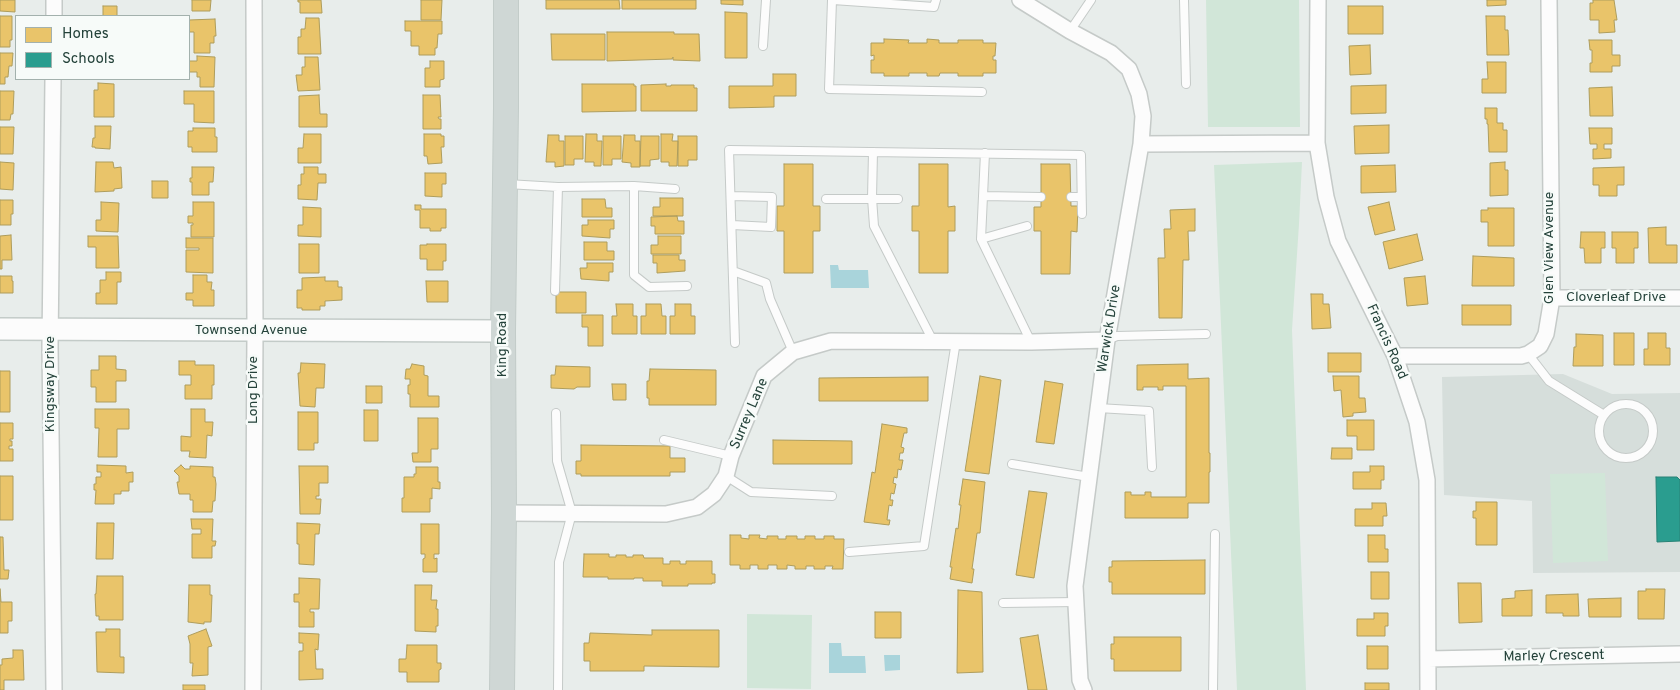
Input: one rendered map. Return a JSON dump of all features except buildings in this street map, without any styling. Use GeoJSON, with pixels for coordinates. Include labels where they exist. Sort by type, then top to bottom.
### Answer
{"type":"FeatureCollection","features":[{"type":"Feature","properties":{"kind":"main road","name":"King Road"},"geometry":{"type":"LineString","coordinates":[[502,690],[506,0]]}},
{"type":"Feature","properties":{"kind":"street"},"geometry":{"type":"LineString","coordinates":[[54,0],[54,15]]}},
{"type":"Feature","properties":{"kind":"street","name":"Long Drive"},"geometry":{"type":"LineString","coordinates":[[253,690],[254,0]]}},
{"type":"Feature","properties":{"kind":"street","name":"Warwick Drive"},"geometry":{"type":"LineString","coordinates":[[1020,0],[1070,31],[1111,53],[1129,69],[1139,94],[1143,116],[1141,144],[1107,340],[1075,586],[1080,680],[1084,690]]}},
{"type":"Feature","properties":{"kind":"street","name":"Francis Road"},"geometry":{"type":"LineString","coordinates":[[1318,0],[1317,143],[1326,197],[1338,241],[1395,356],[1417,422],[1427,480],[1428,690]]}},
{"type":"Feature","properties":{"kind":"street","name":"Glen View Avenue"},"geometry":{"type":"LineString","coordinates":[[1528,354],[1540,346],[1546,334],[1552,298],[1549,0]]}},
{"type":"Feature","properties":{"kind":"street","name":"Kingsway Drive"},"geometry":{"type":"LineString","coordinates":[[53,80],[50,330],[54,690]]}},
{"type":"Feature","properties":{"kind":"street"},"geometry":{"type":"LineString","coordinates":[[1141,144],[1317,143]]}},
{"type":"Feature","properties":{"kind":"street","name":"Cloverleaf Drive"},"geometry":{"type":"LineString","coordinates":[[1552,298],[1680,298]]}},
{"type":"Feature","properties":{"kind":"street","name":"Townsend Avenue"},"geometry":{"type":"LineString","coordinates":[[0,329],[503,332]]}},
{"type":"Feature","properties":{"kind":"street","name":"Surrey Lane"},"geometry":{"type":"LineString","coordinates":[[504,513],[666,514],[697,507],[714,494],[726,476],[731,456],[764,376],[793,352],[831,341],[1031,342],[1107,340]]}},
{"type":"Feature","properties":{"kind":"street"},"geometry":{"type":"LineString","coordinates":[[1395,356],[1511,357],[1528,354]]}},
{"type":"Feature","properties":{"kind":"street","name":"Marley Crescent"},"geometry":{"type":"LineString","coordinates":[[1428,659],[1680,654]]}},
{"type":"Feature","properties":{"kind":"lane"},"geometry":{"type":"LineString","coordinates":[[764,46],[766,0]]}},
{"type":"Feature","properties":{"kind":"lane"},"geometry":{"type":"LineString","coordinates":[[936,0],[934,7],[833,0],[829,89],[982,92]]}},
{"type":"Feature","properties":{"kind":"lane"},"geometry":{"type":"LineString","coordinates":[[1070,31],[1091,0]]}},
{"type":"Feature","properties":{"kind":"lane"},"geometry":{"type":"LineString","coordinates":[[1184,0],[1186,84]]}},
{"type":"Feature","properties":{"kind":"lane"},"geometry":{"type":"LineString","coordinates":[[735,343],[730,150],[1081,155],[1082,214]]}},
{"type":"Feature","properties":{"kind":"lane"},"geometry":{"type":"LineString","coordinates":[[873,152],[872,198],[874,226],[933,341]]}},
{"type":"Feature","properties":{"kind":"lane"},"geometry":{"type":"LineString","coordinates":[[985,153],[981,239],[1031,342]]}},
{"type":"Feature","properties":{"kind":"lane"},"geometry":{"type":"LineString","coordinates":[[505,184],[558,187],[634,186],[675,189]]}},
{"type":"Feature","properties":{"kind":"lane"},"geometry":{"type":"LineString","coordinates":[[634,186],[634,275],[649,287],[688,286]]}},
{"type":"Feature","properties":{"kind":"lane"},"geometry":{"type":"LineString","coordinates":[[554,291],[558,187]]}},
{"type":"Feature","properties":{"kind":"lane"},"geometry":{"type":"LineString","coordinates":[[731,196],[772,197],[770,227],[732,225]]}},
{"type":"Feature","properties":{"kind":"lane"},"geometry":{"type":"LineString","coordinates":[[983,196],[1041,197]]}},
{"type":"Feature","properties":{"kind":"lane"},"geometry":{"type":"LineString","coordinates":[[1071,197],[1081,197]]}},
{"type":"Feature","properties":{"kind":"lane"},"geometry":{"type":"LineString","coordinates":[[826,198],[898,199]]}},
{"type":"Feature","properties":{"kind":"lane"},"geometry":{"type":"LineString","coordinates":[[981,239],[1027,226]]}},
{"type":"Feature","properties":{"kind":"lane"},"geometry":{"type":"LineString","coordinates":[[733,271],[766,283],[770,299],[793,352]]}},
{"type":"Feature","properties":{"kind":"lane"},"geometry":{"type":"LineString","coordinates":[[1107,340],[1117,336],[1206,334]]}},
{"type":"Feature","properties":{"kind":"lane"},"geometry":{"type":"LineString","coordinates":[[849,552],[924,546],[956,341]]}},
{"type":"Feature","properties":{"kind":"lane"},"geometry":{"type":"LineString","coordinates":[[1528,354],[1549,381],[1604,415]]}},
{"type":"Feature","properties":{"kind":"lane"},"geometry":{"type":"LineString","coordinates":[[1624,404],[1636,406],[1642,410],[1646,413],[1652,424],[1653,436],[1648,447],[1639,456],[1628,459],[1615,457],[1606,450],[1600,439],[1599,427],[1604,415],[1613,407],[1624,404]]}},
{"type":"Feature","properties":{"kind":"lane"},"geometry":{"type":"LineString","coordinates":[[1098,408],[1149,411],[1152,467]]}},
{"type":"Feature","properties":{"kind":"lane"},"geometry":{"type":"LineString","coordinates":[[556,413],[557,461],[572,513],[559,562],[558,690]]}},
{"type":"Feature","properties":{"kind":"lane"},"geometry":{"type":"LineString","coordinates":[[664,440],[731,456]]}},
{"type":"Feature","properties":{"kind":"lane"},"geometry":{"type":"LineString","coordinates":[[1012,464],[1089,477]]}},
{"type":"Feature","properties":{"kind":"lane"},"geometry":{"type":"LineString","coordinates":[[726,476],[751,492],[832,496]]}},
{"type":"Feature","properties":{"kind":"lane"},"geometry":{"type":"LineString","coordinates":[[1213,690],[1214,534]]}},
{"type":"Feature","properties":{"kind":"lane"},"geometry":{"type":"LineString","coordinates":[[1003,603],[1076,602]]}},
{"type":"Feature","properties":{"kind":"shaded area"},"geometry":{"type":"Polygon","coordinates":[[[1563,374],[1612,394],[1680,393],[1680,572],[1533,573],[1532,501],[1444,495],[1442,377],[1563,374]]]}},
{"type":"Feature","properties":{"kind":"green space"},"geometry":{"type":"Polygon","coordinates":[[[1206,0],[1299,0],[1300,127],[1208,127],[1206,0]]]}},
{"type":"Feature","properties":{"kind":"green space"},"geometry":{"type":"Polygon","coordinates":[[[1302,162],[1292,330],[1306,690],[1237,690],[1214,165],[1302,162]]]}},
{"type":"Feature","properties":{"kind":"green space"},"geometry":{"type":"Polygon","coordinates":[[[1605,473],[1608,561],[1553,563],[1550,474],[1605,473]]]}},
{"type":"Feature","properties":{"kind":"green space"},"geometry":{"type":"Polygon","coordinates":[[[747,614],[812,615],[811,689],[747,688],[747,614]]]}},
{"type":"Feature","properties":{"kind":"water"},"geometry":{"type":"Polygon","coordinates":[[[830,265],[838,265],[839,270],[868,270],[869,288],[831,288],[830,265]]]}},
{"type":"Feature","properties":{"kind":"water"},"geometry":{"type":"Polygon","coordinates":[[[829,643],[841,643],[842,656],[865,656],[866,673],[829,673],[829,643]]]}},
{"type":"Feature","properties":{"kind":"water"},"geometry":{"type":"Polygon","coordinates":[[[884,655],[900,655],[900,670],[885,671],[884,655]]]}}]}
